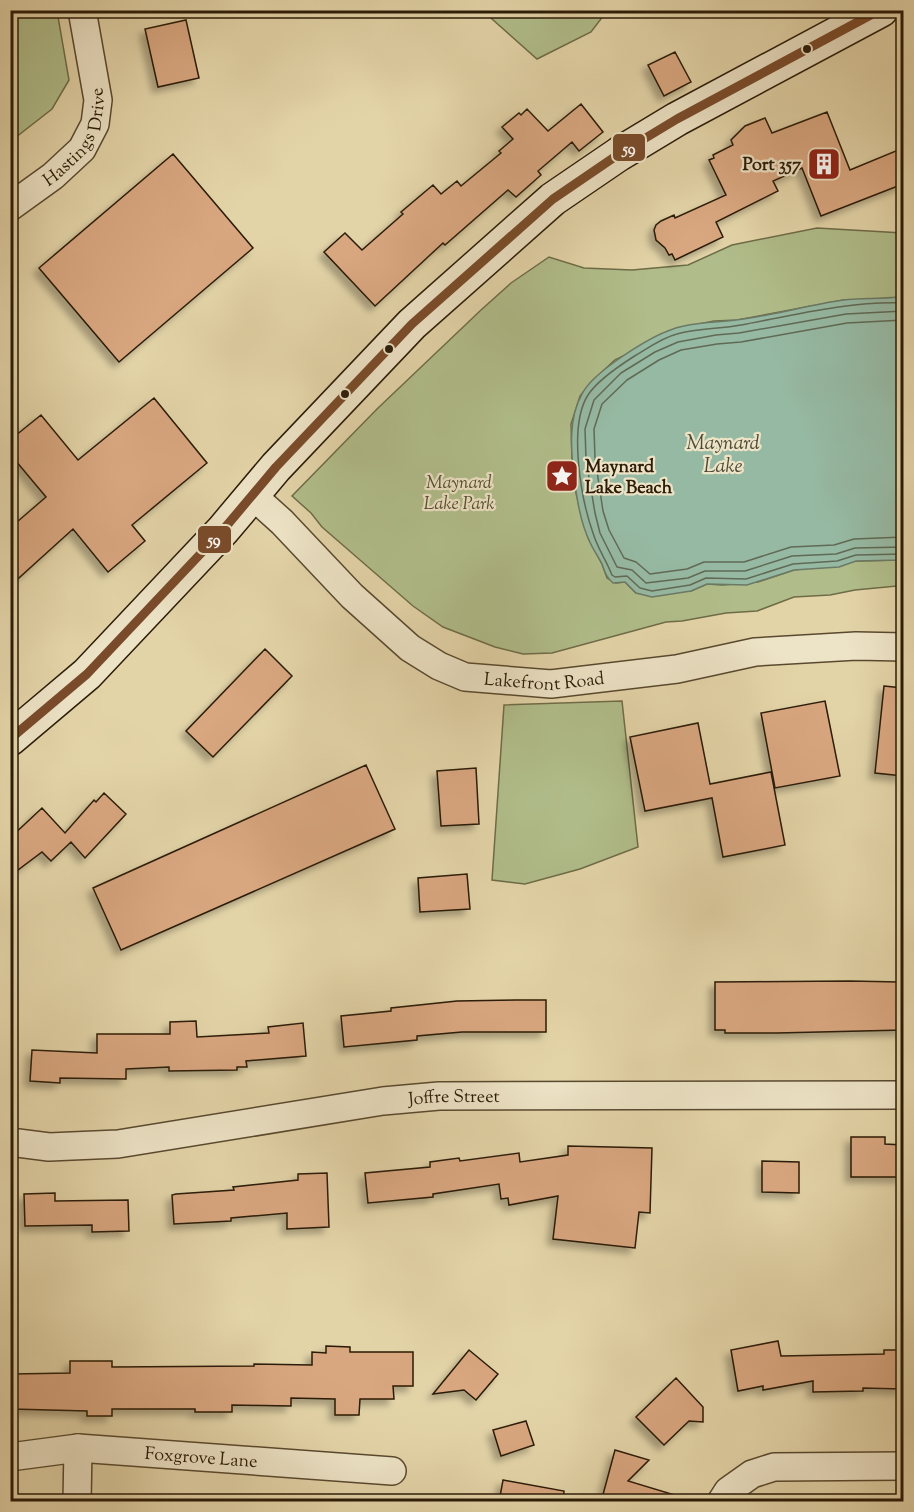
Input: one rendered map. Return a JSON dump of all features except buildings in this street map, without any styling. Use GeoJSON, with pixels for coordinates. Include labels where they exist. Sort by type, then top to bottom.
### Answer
{"type":"FeatureCollection","features":[{"type":"Feature","properties":{"kind":"main road"},"geometry":{"type":"LineString","coordinates":[[10,739],[87,674],[224,530],[252,495],[412,324],[554,199],[619,154],[677,119],[881,10]]}},
{"type":"Feature","properties":{"kind":"street","name":"Hastings Drive"},"geometry":{"type":"LineString","coordinates":[[10,207],[53,176],[82,149],[95,124],[98,100],[82,10]]}},
{"type":"Feature","properties":{"kind":"street","name":"Lakefront Road"},"geometry":{"type":"LineString","coordinates":[[252,495],[282,522],[352,596],[410,648],[440,666],[465,677],[551,684],[677,669],[755,652],[856,646],[903,647]]}},
{"type":"Feature","properties":{"kind":"street","name":"Joffre Street"},"geometry":{"type":"LineString","coordinates":[[10,1142],[49,1147],[118,1144],[383,1101],[440,1096],[903,1095]]}},
{"type":"Feature","properties":{"kind":"street","name":"Foxgrove Lane"},"geometry":{"type":"LineString","coordinates":[[10,1457],[78,1448],[392,1471]]}},
{"type":"Feature","properties":{"kind":"street"},"geometry":{"type":"LineString","coordinates":[[77,1502],[78,1448]]}},
{"type":"Feature","properties":{"kind":"street"},"geometry":{"type":"LineString","coordinates":[[721,1502],[728,1491],[752,1474],[774,1467],[903,1466]]}},
{"type":"Feature","properties":{"kind":"green space"},"geometry":{"type":"Polygon","coordinates":[[[11,10],[57,11],[69,80],[52,109],[11,141],[11,10]]]}},
{"type":"Feature","properties":{"kind":"green space"},"geometry":{"type":"Polygon","coordinates":[[[483,11],[607,11],[591,32],[537,59],[483,11]]]}},
{"type":"Feature","properties":{"kind":"green space","name":"Maynard Lake Park"},"geometry":{"type":"Polygon","coordinates":[[[817,228],[903,233],[903,298],[844,300],[737,320],[714,321],[684,327],[615,360],[591,382],[580,396],[571,424],[576,493],[588,538],[607,578],[616,583],[625,582],[636,593],[691,591],[707,584],[758,582],[794,570],[856,561],[898,560],[903,560],[903,589],[897,586],[830,595],[794,597],[757,611],[666,622],[552,653],[523,654],[495,647],[443,627],[413,606],[322,527],[311,513],[292,496],[377,409],[481,310],[511,283],[549,257],[584,268],[632,270],[688,265],[732,245],[817,228]]]}},
{"type":"Feature","properties":{"kind":"green space"},"geometry":{"type":"Polygon","coordinates":[[[622,701],[638,847],[580,869],[525,884],[492,880],[504,705],[622,701]]]}},
{"type":"Feature","properties":{"kind":"water","name":"Maynard Lake"},"geometry":{"type":"Polygon","coordinates":[[[904,298],[903,560],[856,561],[839,567],[794,570],[747,585],[707,584],[691,591],[652,597],[636,593],[625,582],[613,583],[611,581],[583,525],[576,493],[572,457],[574,414],[582,394],[597,376],[637,347],[663,333],[681,327],[749,318],[843,300],[904,298]]]}},
{"type":"Feature","properties":{"kind":"transit line","name":"59"},"geometry":{"type":"LineString","coordinates":[[10,739],[87,674],[223,530],[276,467],[412,324],[553,199],[619,154],[677,119],[880,10]]}},
{"type":"Feature","properties":{"kind":"place","name":"Port 357"},"geometry":{"type":"Point","coordinates":[824,164]}},
{"type":"Feature","properties":{"kind":"place","name":"Maynard Lake Beach"},"geometry":{"type":"Point","coordinates":[562,476]}}]}
